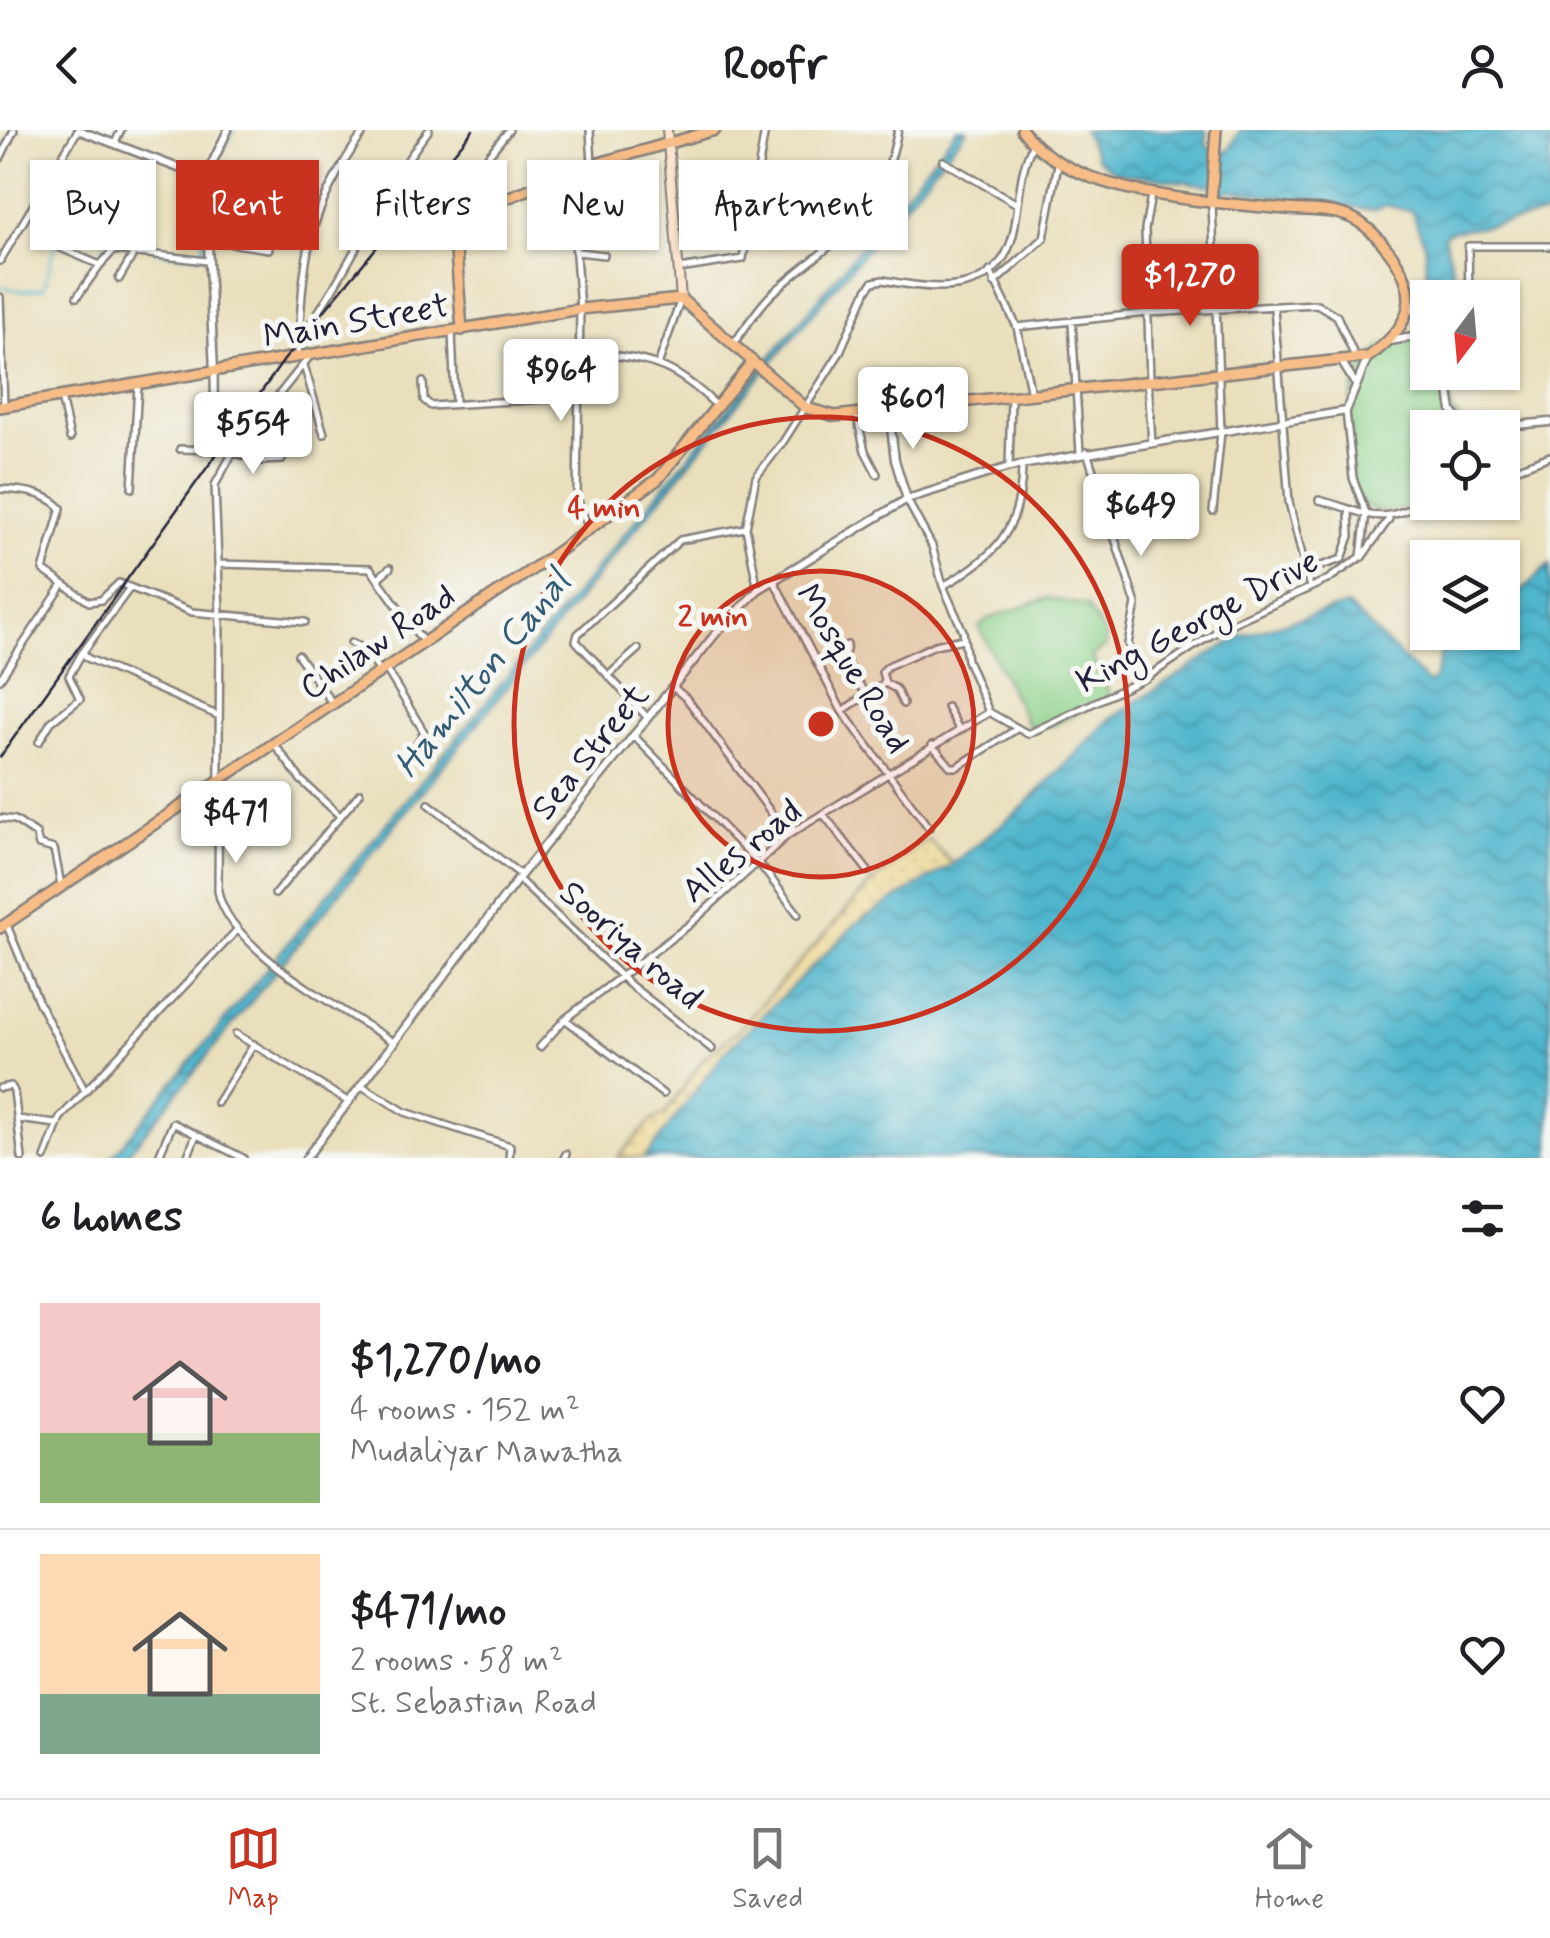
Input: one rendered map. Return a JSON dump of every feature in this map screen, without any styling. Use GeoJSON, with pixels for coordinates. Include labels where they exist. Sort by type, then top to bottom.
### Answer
{"type":"FeatureCollection","features":[{"type":"Feature","properties":{"kind":"main road"},"geometry":{"type":"LineString","coordinates":[[605,160],[667,136],[716,130]]}},
{"type":"Feature","properties":{"kind":"main road"},"geometry":{"type":"LineString","coordinates":[[667,136],[681,298],[764,375],[818,414],[856,416],[1149,379],[1368,357],[1390,342],[1403,324],[1409,300],[1398,262],[1373,233],[1351,216],[1211,203],[1152,192],[1058,164],[1032,144],[1022,130]]}},
{"type":"Feature","properties":{"kind":"main road"},"geometry":{"type":"LineString","coordinates":[[1211,203],[1216,130]]}},
{"type":"Feature","properties":{"kind":"main road"},"geometry":{"type":"LineString","coordinates":[[455,250],[457,331]]}},
{"type":"Feature","properties":{"kind":"main road","name":"Main Street"},"geometry":{"type":"LineString","coordinates":[[2,407],[304,360],[580,309],[681,298]]}},
{"type":"Feature","properties":{"kind":"main road","name":"Chilaw Road"},"geometry":{"type":"LineString","coordinates":[[3,925],[589,530],[673,465],[752,363]]}},
{"type":"Feature","properties":{"kind":"street"},"geometry":{"type":"LineString","coordinates":[[0,159],[14,130]]}},
{"type":"Feature","properties":{"kind":"street"},"geometry":{"type":"LineString","coordinates":[[0,261],[78,130],[176,168]]}},
{"type":"Feature","properties":{"kind":"street"},"geometry":{"type":"LineString","coordinates":[[114,146],[121,130]]}},
{"type":"Feature","properties":{"kind":"street"},"geometry":{"type":"LineString","coordinates":[[214,160],[228,130]]}},
{"type":"Feature","properties":{"kind":"street"},"geometry":{"type":"LineString","coordinates":[[319,207],[327,184],[364,130]]}},
{"type":"Feature","properties":{"kind":"street"},"geometry":{"type":"LineString","coordinates":[[299,339],[320,311],[372,216],[429,130]]}},
{"type":"Feature","properties":{"kind":"street"},"geometry":{"type":"LineString","coordinates":[[484,160],[508,130]]}},
{"type":"Feature","properties":{"kind":"street"},"geometry":{"type":"LineString","coordinates":[[590,130],[592,160]]}},
{"type":"Feature","properties":{"kind":"street"},"geometry":{"type":"LineString","coordinates":[[678,269],[743,259],[765,130]]}},
{"type":"Feature","properties":{"kind":"street"},"geometry":{"type":"LineString","coordinates":[[732,346],[770,295],[865,217],[892,159],[898,130]]}},
{"type":"Feature","properties":{"kind":"street"},"geometry":{"type":"LineString","coordinates":[[758,590],[746,528],[756,477],[806,408],[874,282],[950,290],[990,271],[1003,258],[1012,236],[1032,144]]}},
{"type":"Feature","properties":{"kind":"street"},"geometry":{"type":"LineString","coordinates":[[943,161],[1016,204]]}},
{"type":"Feature","properties":{"kind":"street"},"geometry":{"type":"LineString","coordinates":[[994,283],[1044,238],[1058,164]]}},
{"type":"Feature","properties":{"kind":"street"},"geometry":{"type":"LineString","coordinates":[[1152,192],[1146,229],[1152,443]]}},
{"type":"Feature","properties":{"kind":"street"},"geometry":{"type":"LineString","coordinates":[[1211,203],[1220,432],[1213,510]]}},
{"type":"Feature","properties":{"kind":"street"},"geometry":{"type":"LineString","coordinates":[[1469,280],[1468,246],[1550,246]]}},
{"type":"Feature","properties":{"kind":"street"},"geometry":{"type":"LineString","coordinates":[[65,250],[100,265]]}},
{"type":"Feature","properties":{"kind":"street"},"geometry":{"type":"LineString","coordinates":[[77,297],[114,250],[208,260]]}},
{"type":"Feature","properties":{"kind":"street"},"geometry":{"type":"LineString","coordinates":[[180,450],[215,450],[208,250]]}},
{"type":"Feature","properties":{"kind":"street"},"geometry":{"type":"LineString","coordinates":[[307,250],[302,267],[299,339],[324,434]]}},
{"type":"Feature","properties":{"kind":"street"},"geometry":{"type":"LineString","coordinates":[[589,530],[578,498],[578,252],[604,255]]}},
{"type":"Feature","properties":{"kind":"street"},"geometry":{"type":"LineString","coordinates":[[118,279],[134,253]]}},
{"type":"Feature","properties":{"kind":"street"},"geometry":{"type":"LineString","coordinates":[[990,271],[1017,327],[1032,394]]}},
{"type":"Feature","properties":{"kind":"street"},"geometry":{"type":"LineString","coordinates":[[0,297],[2,407]]}},
{"type":"Feature","properties":{"kind":"street"},"geometry":{"type":"LineString","coordinates":[[659,362],[681,298]]}},
{"type":"Feature","properties":{"kind":"street"},"geometry":{"type":"LineString","coordinates":[[1017,327],[1147,313],[1316,304],[1337,316],[1355,357]]}},
{"type":"Feature","properties":{"kind":"street"},"geometry":{"type":"LineString","coordinates":[[1274,308],[1289,502],[1310,588]]}},
{"type":"Feature","properties":{"kind":"street"},"geometry":{"type":"LineString","coordinates":[[1072,321],[1084,453],[1136,604],[1128,644],[1146,678]]}},
{"type":"Feature","properties":{"kind":"street"},"geometry":{"type":"LineString","coordinates":[[455,402],[457,331]]}},
{"type":"Feature","properties":{"kind":"street"},"geometry":{"type":"LineString","coordinates":[[1390,342],[1410,337]]}},
{"type":"Feature","properties":{"kind":"street"},"geometry":{"type":"LineString","coordinates":[[580,350],[659,362],[690,381],[718,408]]}},
{"type":"Feature","properties":{"kind":"street"},"geometry":{"type":"LineString","coordinates":[[1346,412],[1368,357]]}},
{"type":"Feature","properties":{"kind":"street"},"geometry":{"type":"LineString","coordinates":[[1339,358],[1355,384]]}},
{"type":"Feature","properties":{"kind":"street"},"geometry":{"type":"LineString","coordinates":[[304,360],[233,452],[215,486],[220,614],[218,890],[221,908],[280,967],[395,1043]]}},
{"type":"Feature","properties":{"kind":"street"},"geometry":{"type":"LineString","coordinates":[[423,382],[427,404],[580,397]]}},
{"type":"Feature","properties":{"kind":"street"},"geometry":{"type":"LineString","coordinates":[[132,488],[138,385]]}},
{"type":"Feature","properties":{"kind":"street"},"geometry":{"type":"LineString","coordinates":[[1009,467],[1011,396]]}},
{"type":"Feature","properties":{"kind":"street"},"geometry":{"type":"LineString","coordinates":[[61,397],[70,438]]}},
{"type":"Feature","properties":{"kind":"street"},"geometry":{"type":"LineString","coordinates":[[889,412],[895,460],[907,499],[932,546],[942,586],[989,712],[1016,730],[957,767],[951,768],[932,745]]}},
{"type":"Feature","properties":{"kind":"street","name":"Sea Street"},"geometry":{"type":"LineString","coordinates":[[306,1158],[519,877],[647,717],[758,590],[907,499],[1009,467],[1346,412]]}},
{"type":"Feature","properties":{"kind":"street","name":"King George Drive"},"geometry":{"type":"LineString","coordinates":[[1016,730],[1028,734],[1146,678],[1222,628],[1310,588],[1362,557],[1366,513],[1353,478],[1346,412]]}},
{"type":"Feature","properties":{"kind":"street"},"geometry":{"type":"LineString","coordinates":[[856,416],[864,451],[877,474]]}},
{"type":"Feature","properties":{"kind":"street"},"geometry":{"type":"LineString","coordinates":[[1520,425],[1550,422]]}},
{"type":"Feature","properties":{"kind":"street"},"geometry":{"type":"LineString","coordinates":[[233,452],[259,461],[282,460]]}},
{"type":"Feature","properties":{"kind":"street"},"geometry":{"type":"LineString","coordinates":[[1520,467],[1550,456]]}},
{"type":"Feature","properties":{"kind":"street"},"geometry":{"type":"LineString","coordinates":[[942,586],[981,561],[1011,528],[1020,505],[1022,466]]}},
{"type":"Feature","properties":{"kind":"street"},"geometry":{"type":"LineString","coordinates":[[0,490],[47,497],[60,508],[43,570],[95,603],[114,582],[192,612],[305,622]]}},
{"type":"Feature","properties":{"kind":"street"},"geometry":{"type":"LineString","coordinates":[[1319,500],[1349,512],[1389,519]]}},
{"type":"Feature","properties":{"kind":"street"},"geometry":{"type":"LineString","coordinates":[[1362,557],[1389,519],[1410,509]]}},
{"type":"Feature","properties":{"kind":"street"},"geometry":{"type":"LineString","coordinates":[[1306,571],[1342,560],[1350,536],[1349,512]]}},
{"type":"Feature","properties":{"kind":"street"},"geometry":{"type":"LineString","coordinates":[[647,717],[576,641],[578,634],[680,540],[746,528]]}},
{"type":"Feature","properties":{"kind":"street"},"geometry":{"type":"LineString","coordinates":[[218,564],[370,568],[424,643]]}},
{"type":"Feature","properties":{"kind":"street"},"geometry":{"type":"LineString","coordinates":[[378,578],[390,568]]}},
{"type":"Feature","properties":{"kind":"street","name":"Mosque Road"},"geometry":{"type":"LineString","coordinates":[[774,581],[842,711],[928,828]]}},
{"type":"Feature","properties":{"kind":"street"},"geometry":{"type":"LineString","coordinates":[[0,680],[63,585]]}},
{"type":"Feature","properties":{"kind":"street"},"geometry":{"type":"LineString","coordinates":[[40,742],[51,722],[80,699],[70,676],[129,588]]}},
{"type":"Feature","properties":{"kind":"street"},"geometry":{"type":"LineString","coordinates":[[903,704],[896,690],[885,683],[882,672],[935,646],[962,640]]}},
{"type":"Feature","properties":{"kind":"street"},"geometry":{"type":"LineString","coordinates":[[351,643],[365,649],[383,670],[424,732],[414,749]]}},
{"type":"Feature","properties":{"kind":"street"},"geometry":{"type":"LineString","coordinates":[[848,644],[844,659],[866,696]]}},
{"type":"Feature","properties":{"kind":"street"},"geometry":{"type":"LineString","coordinates":[[608,676],[638,649]]}},
{"type":"Feature","properties":{"kind":"street"},"geometry":{"type":"LineString","coordinates":[[83,652],[87,658],[219,716]]}},
{"type":"Feature","properties":{"kind":"street"},"geometry":{"type":"LineString","coordinates":[[298,655],[334,704]]}},
{"type":"Feature","properties":{"kind":"street"},"geometry":{"type":"LineString","coordinates":[[842,711],[885,683]]}},
{"type":"Feature","properties":{"kind":"street"},"geometry":{"type":"LineString","coordinates":[[672,687],[687,699],[788,835]]}},
{"type":"Feature","properties":{"kind":"street"},"geometry":{"type":"LineString","coordinates":[[946,706],[959,730]]}},
{"type":"Feature","properties":{"kind":"street","name":"Alles road"},"geometry":{"type":"LineString","coordinates":[[540,1047],[565,1019],[688,925],[788,835],[989,712]]}},
{"type":"Feature","properties":{"kind":"street"},"geometry":{"type":"LineString","coordinates":[[633,735],[664,762],[798,914]]}},
{"type":"Feature","properties":{"kind":"street"},"geometry":{"type":"LineString","coordinates":[[273,743],[300,780],[340,816]]}},
{"type":"Feature","properties":{"kind":"street"},"geometry":{"type":"LineString","coordinates":[[276,894],[360,792]]}},
{"type":"Feature","properties":{"kind":"street","name":"Sooriya road"},"geometry":{"type":"LineString","coordinates":[[429,804],[519,877],[621,974],[712,1049]]}},
{"type":"Feature","properties":{"kind":"street"},"geometry":{"type":"LineString","coordinates":[[824,814],[868,871]]}},
{"type":"Feature","properties":{"kind":"street"},"geometry":{"type":"LineString","coordinates":[[0,818],[15,820],[36,834],[39,844],[54,849],[61,886]]}},
{"type":"Feature","properties":{"kind":"street"},"geometry":{"type":"LineString","coordinates":[[3,925],[46,1020],[85,1091]]}},
{"type":"Feature","properties":{"kind":"street"},"geometry":{"type":"LineString","coordinates":[[44,1158],[56,1124],[238,928]]}},
{"type":"Feature","properties":{"kind":"street"},"geometry":{"type":"LineString","coordinates":[[565,1019],[663,1094]]}},
{"type":"Feature","properties":{"kind":"street"},"geometry":{"type":"LineString","coordinates":[[236,1034],[348,1102]]}},
{"type":"Feature","properties":{"kind":"street"},"geometry":{"type":"LineString","coordinates":[[217,1103],[254,1044]]}},
{"type":"Feature","properties":{"kind":"street"},"geometry":{"type":"LineString","coordinates":[[0,1088],[11,1086],[14,1091],[22,1158]]}},
{"type":"Feature","properties":{"kind":"street"},"geometry":{"type":"LineString","coordinates":[[362,1086],[405,1112],[502,1142],[510,1146],[509,1158]]}},
{"type":"Feature","properties":{"kind":"street"},"geometry":{"type":"LineString","coordinates":[[18,1119],[56,1124]]}},
{"type":"Feature","properties":{"kind":"street"},"geometry":{"type":"LineString","coordinates":[[158,1158],[174,1124],[243,1158]]}},
{"type":"Feature","properties":{"kind":"street"},"geometry":{"type":"LineString","coordinates":[[187,1158],[196,1135]]}},
{"type":"Feature","properties":{"kind":"sand"},"geometry":{"type":"Polygon","coordinates":[[[928,839],[953,864],[858,922],[724,1053],[658,1146],[645,1158],[617,1158],[652,1120],[664,1115],[704,1058],[737,1031],[873,881],[928,839]]]}},
{"type":"Feature","properties":{"kind":"green space"},"geometry":{"type":"Polygon","coordinates":[[[1401,338],[1410,339],[1410,390],[1449,390],[1452,410],[1410,410],[1410,506],[1388,512],[1371,509],[1353,496],[1351,405],[1364,364],[1379,349],[1401,338]]]}},
{"type":"Feature","properties":{"kind":"green space"},"geometry":{"type":"Polygon","coordinates":[[[1048,598],[1087,606],[1105,635],[1106,646],[1092,657],[1111,696],[1054,725],[1029,727],[979,627],[987,619],[1048,598]]]}},
{"type":"Feature","properties":{"kind":"water"},"geometry":{"type":"Polygon","coordinates":[[[957,130],[967,130],[908,200],[908,190],[957,130]]]}},
{"type":"Feature","properties":{"kind":"water"},"geometry":{"type":"Polygon","coordinates":[[[1083,130],[1206,130],[1207,147],[1228,152],[1240,130],[1495,130],[1505,134],[1550,130],[1550,214],[1449,231],[1444,236],[1456,280],[1427,280],[1424,243],[1412,211],[1386,205],[1374,210],[1229,190],[1221,195],[1214,186],[1115,172],[1097,158],[1083,130]]]}},
{"type":"Feature","properties":{"kind":"water"},"geometry":{"type":"Polygon","coordinates":[[[858,250],[866,250],[124,1158],[111,1158],[858,250]]]}},
{"type":"Feature","properties":{"kind":"water"},"geometry":{"type":"Polygon","coordinates":[[[1550,564],[1550,1158],[645,1158],[724,1053],[858,922],[953,864],[1023,807],[1111,718],[1240,636],[1347,605],[1429,684],[1444,650],[1520,650],[1520,592],[1550,564]]]}},
{"type":"Feature","properties":{"kind":"waterway"},"geometry":{"type":"LineString","coordinates":[[222,155],[234,130]]}},
{"type":"Feature","properties":{"kind":"waterway"},"geometry":{"type":"LineString","coordinates":[[0,287],[23,291],[44,288],[56,240],[98,258],[113,226],[153,237],[156,253]]}},
{"type":"Feature","properties":{"kind":"waterway"},"geometry":{"type":"LineString","coordinates":[[164,253],[204,256],[204,250]]}},
{"type":"Feature","properties":{"kind":"railway"},"geometry":{"type":"LineString","coordinates":[[0,757],[284,360],[473,130]]}},
{"type":"Feature","properties":{"kind":"water label","name":"Hamilton Canal"},"geometry":{"type":"Point","coordinates":[481,673]}}]}
